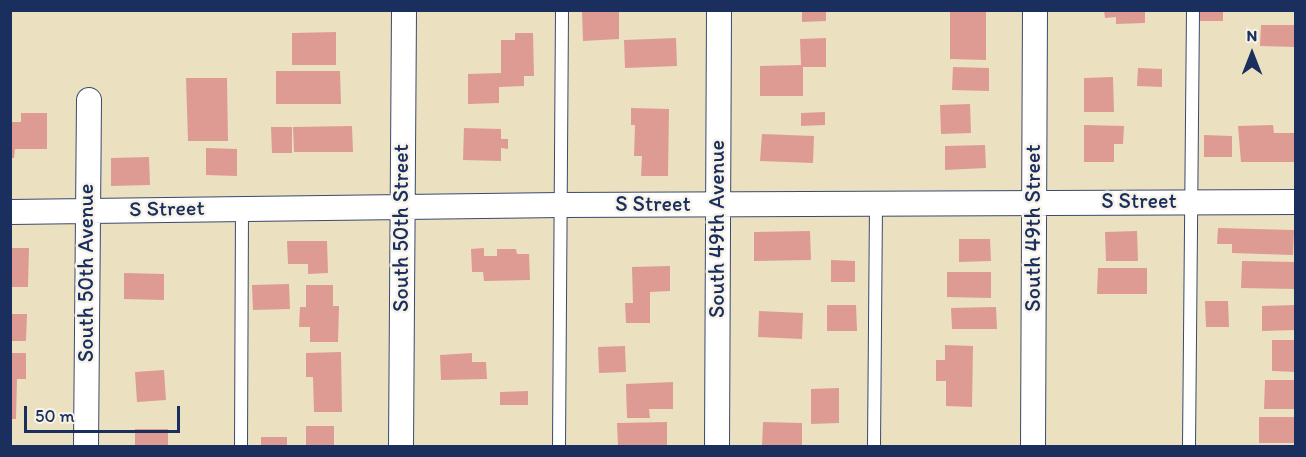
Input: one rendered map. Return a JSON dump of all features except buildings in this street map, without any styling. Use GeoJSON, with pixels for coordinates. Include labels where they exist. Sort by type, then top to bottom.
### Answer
{"type":"FeatureCollection","features":[{"type":"Feature","properties":{"kind":"street","name":"South 50th Street"},"geometry":{"type":"LineString","coordinates":[[401,447],[404,10]]}},
{"type":"Feature","properties":{"kind":"street","name":"South 49th Avenue"},"geometry":{"type":"LineString","coordinates":[[717,447],[719,10]]}},
{"type":"Feature","properties":{"kind":"street","name":"South 49th Street"},"geometry":{"type":"LineString","coordinates":[[1033,447],[1035,10]]}},
{"type":"Feature","properties":{"kind":"street","name":"South 50th Avenue"},"geometry":{"type":"LineString","coordinates":[[86,447],[89,100]]}},
{"type":"Feature","properties":{"kind":"street","name":"S Street"},"geometry":{"type":"LineString","coordinates":[[10,212],[561,205],[1296,202]]}},
{"type":"Feature","properties":{"kind":"lane"},"geometry":{"type":"LineString","coordinates":[[560,447],[562,10]]}},
{"type":"Feature","properties":{"kind":"lane"},"geometry":{"type":"LineString","coordinates":[[1189,447],[1193,10]]}},
{"type":"Feature","properties":{"kind":"lane"},"geometry":{"type":"LineString","coordinates":[[874,447],[876,204]]}},
{"type":"Feature","properties":{"kind":"lane"},"geometry":{"type":"LineString","coordinates":[[242,447],[243,209]]}}]}
